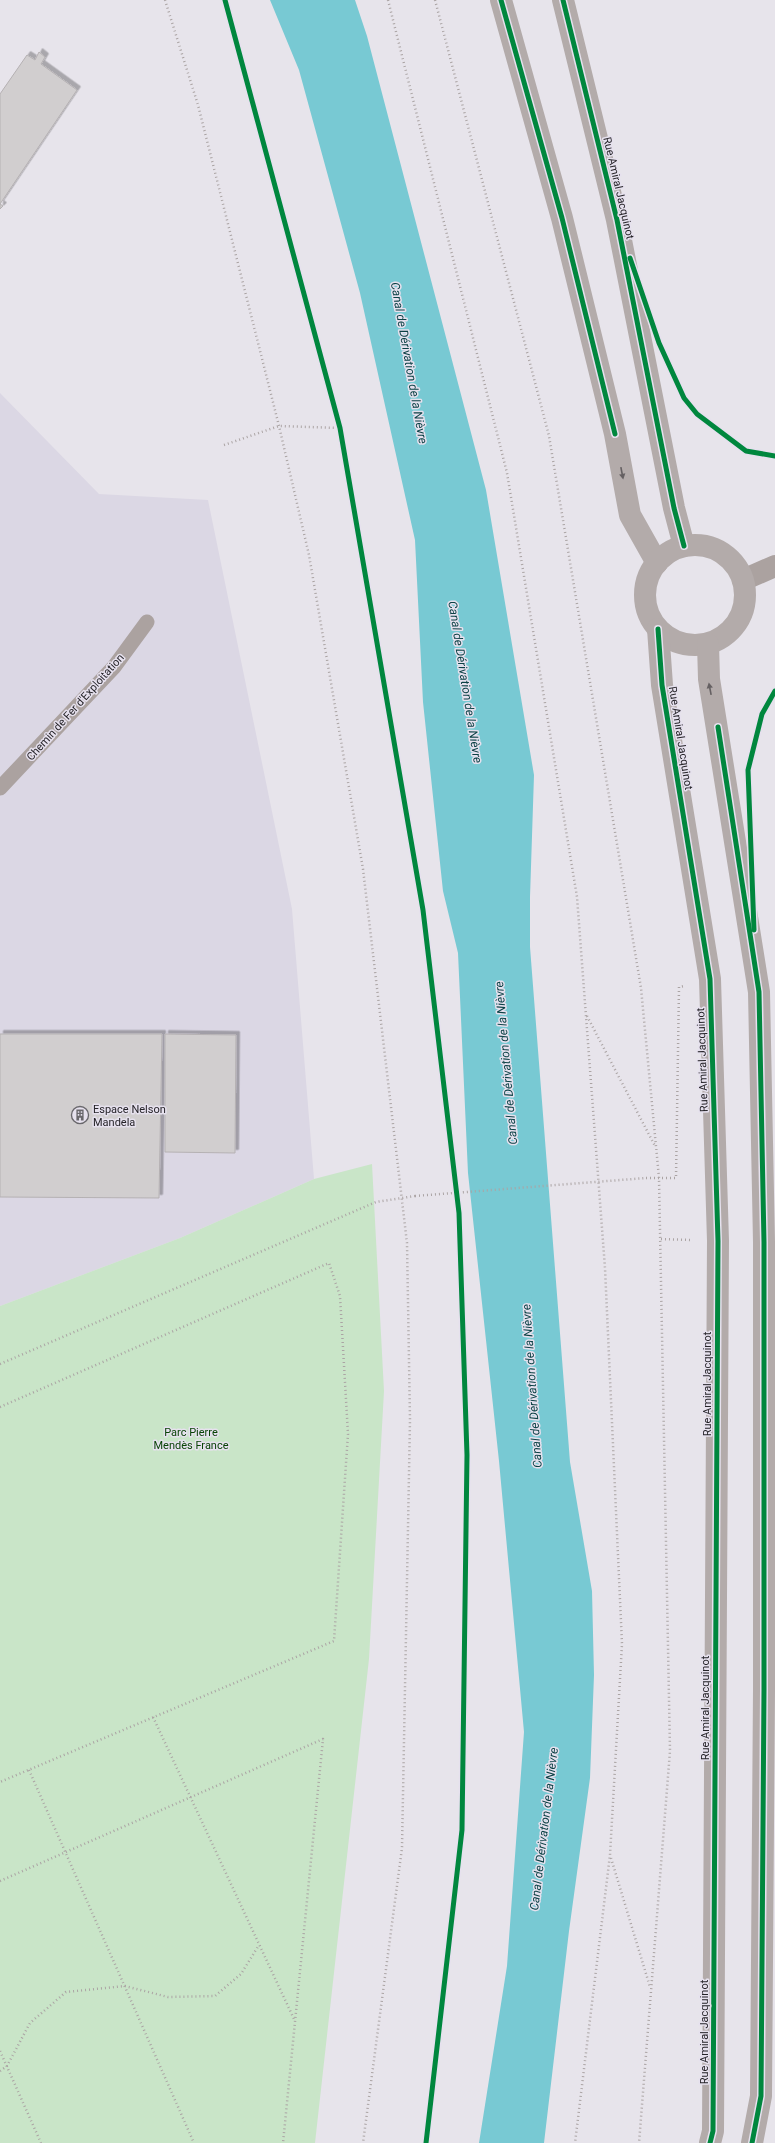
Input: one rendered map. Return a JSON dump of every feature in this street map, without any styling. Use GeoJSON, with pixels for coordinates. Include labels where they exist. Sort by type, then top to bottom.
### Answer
{"type":"FeatureCollection","features":[{"type":"Feature","properties":{"kind":"main road"},"geometry":{"type":"LineString","coordinates":[[501,0],[562,218],[614,434],[630,515],[657,563]]}},
{"type":"Feature","properties":{"kind":"main road","name":"Rue Amiral Jacquinot"},"geometry":{"type":"LineString","coordinates":[[563,0],[617,220],[674,508],[684,546]]}},
{"type":"Feature","properties":{"kind":"main road"},"geometry":{"type":"LineString","coordinates":[[699,545],[714,548],[727,556],[737,567],[743,580],[746,596],[743,612],[735,626],[723,638],[708,644],[694,646],[669,638],[658,629],[650,617],[646,603],[646,589],[649,575],[657,563],[674,550],[684,546],[699,545]]}},
{"type":"Feature","properties":{"kind":"main road","name":"Rue Amiral Jacquinot"},"geometry":{"type":"LineString","coordinates":[[658,629],[662,685],[710,979],[718,1241],[713,2123],[710,2143]]}},
{"type":"Feature","properties":{"kind":"main road"},"geometry":{"type":"LineString","coordinates":[[708,644],[709,679],[759,992],[770,1284],[760,2096],[752,2143]]}},
{"type":"Feature","properties":{"kind":"street"},"geometry":{"type":"LineString","coordinates":[[743,580],[775,566]]}},
{"type":"Feature","properties":{"kind":"lane","name":"Chemin de Fer d'Exploitation"},"geometry":{"type":"LineString","coordinates":[[0,788],[114,667],[147,622]]}},
{"type":"Feature","properties":{"kind":"path"},"geometry":{"type":"LineString","coordinates":[[164,0],[198,105],[279,426],[309,555],[363,868],[403,1198],[407,1243],[410,1420],[402,1848],[363,2143]]}},
{"type":"Feature","properties":{"kind":"path"},"geometry":{"type":"LineString","coordinates":[[388,0],[507,473],[577,897],[605,1268],[622,1644],[610,1855],[575,2143]]}},
{"type":"Feature","properties":{"kind":"path"},"geometry":{"type":"LineString","coordinates":[[435,0],[548,436],[641,988],[660,1178],[670,1751],[638,2143]]}},
{"type":"Feature","properties":{"kind":"path"},"geometry":{"type":"LineString","coordinates":[[224,445],[279,426],[340,428]]}},
{"type":"Feature","properties":{"kind":"path"},"geometry":{"type":"LineString","coordinates":[[0,1364],[376,1202],[415,1196],[646,1178],[676,1178],[679,987],[710,979]]}},
{"type":"Feature","properties":{"kind":"path"},"geometry":{"type":"LineString","coordinates":[[586,1014],[656,1148]]}},
{"type":"Feature","properties":{"kind":"path"},"geometry":{"type":"LineString","coordinates":[[0,1407],[329,1263],[340,1296],[348,1434],[334,1641],[0,1782]]}},
{"type":"Feature","properties":{"kind":"path"},"geometry":{"type":"LineString","coordinates":[[153,1717],[294,2019]]}},
{"type":"Feature","properties":{"kind":"path"},"geometry":{"type":"LineString","coordinates":[[0,1881],[323,1739],[294,2019],[283,2143]]}},
{"type":"Feature","properties":{"kind":"path"},"geometry":{"type":"LineString","coordinates":[[29,1770],[194,2143]]}},
{"type":"Feature","properties":{"kind":"path"},"geometry":{"type":"LineString","coordinates":[[610,1855],[651,1989]]}},
{"type":"Feature","properties":{"kind":"path"},"geometry":{"type":"LineString","coordinates":[[0,2071],[6,2066],[30,2023],[66,1992],[125,1986],[168,1997],[215,1996],[241,1974],[259,1945]]}},
{"type":"Feature","properties":{"kind":"path"},"geometry":{"type":"LineString","coordinates":[[0,2051],[41,2143]]}},
{"type":"Feature","properties":{"kind":"shaded area"},"geometry":{"type":"Polygon","coordinates":[[[0,393],[99,494],[208,500],[292,909],[314,1179],[180,1238],[0,1306],[0,393]]]}},
{"type":"Feature","properties":{"kind":"green space","name":"Parc Pierre Mendès France"},"geometry":{"type":"Polygon","coordinates":[[[372,1164],[384,1391],[369,1659],[315,2143],[0,2143],[0,1306],[180,1238],[314,1179],[372,1164]]]}},
{"type":"Feature","properties":{"kind":"water","name":"Canal de Dérivation de la Nièvre"},"geometry":{"type":"Polygon","coordinates":[[[270,0],[355,0],[367,36],[486,490],[534,775],[530,947],[570,1462],[592,1591],[594,1675],[590,1778],[569,1931],[544,2143],[479,2143],[507,1966],[524,1732],[499,1461],[468,1173],[458,953],[443,891],[423,702],[415,540],[360,293],[299,70],[270,0]]]}},
{"type":"Feature","properties":{"kind":"building"},"geometry":{"type":"Polygon","coordinates":[[[39,52],[45,57],[41,64],[77,90],[0,204],[0,94],[27,55],[35,60],[39,52]]]}},
{"type":"Feature","properties":{"kind":"building","name":"Espace Nelson Mandela"},"geometry":{"type":"Polygon","coordinates":[[[0,1034],[162,1034],[159,1198],[0,1197],[0,1034]]]}},
{"type":"Feature","properties":{"kind":"building"},"geometry":{"type":"Polygon","coordinates":[[[165,1034],[236,1035],[235,1153],[165,1152],[165,1034]]]}},
{"type":"Feature","properties":{"kind":"cycle path"},"geometry":{"type":"LineString","coordinates":[[225,0],[340,428],[423,910],[459,1213],[467,1455],[462,1830],[426,2143]]}},
{"type":"Feature","properties":{"kind":"cycle path"},"geometry":{"type":"LineString","coordinates":[[501,0],[562,218],[615,434]]}},
{"type":"Feature","properties":{"kind":"cycle path"},"geometry":{"type":"LineString","coordinates":[[563,0],[617,220],[674,508],[684,546]]}},
{"type":"Feature","properties":{"kind":"cycle path"},"geometry":{"type":"LineString","coordinates":[[630,258],[659,343],[684,398],[697,414],[746,451],[775,456]]}},
{"type":"Feature","properties":{"kind":"cycle path"},"geometry":{"type":"LineString","coordinates":[[658,629],[662,685],[710,979],[718,1241],[713,2131],[710,2143]]}},
{"type":"Feature","properties":{"kind":"cycle path"},"geometry":{"type":"LineString","coordinates":[[754,930],[748,770],[762,714],[775,691]]}},
{"type":"Feature","properties":{"kind":"cycle path"},"geometry":{"type":"LineString","coordinates":[[718,727],[759,992],[764,1242],[764,1690],[761,2096],[752,2143]]}},
{"type":"Feature","properties":{"kind":"place","name":"Espace Nelson Mandela"},"geometry":{"type":"Point","coordinates":[80,1115]}}]}
